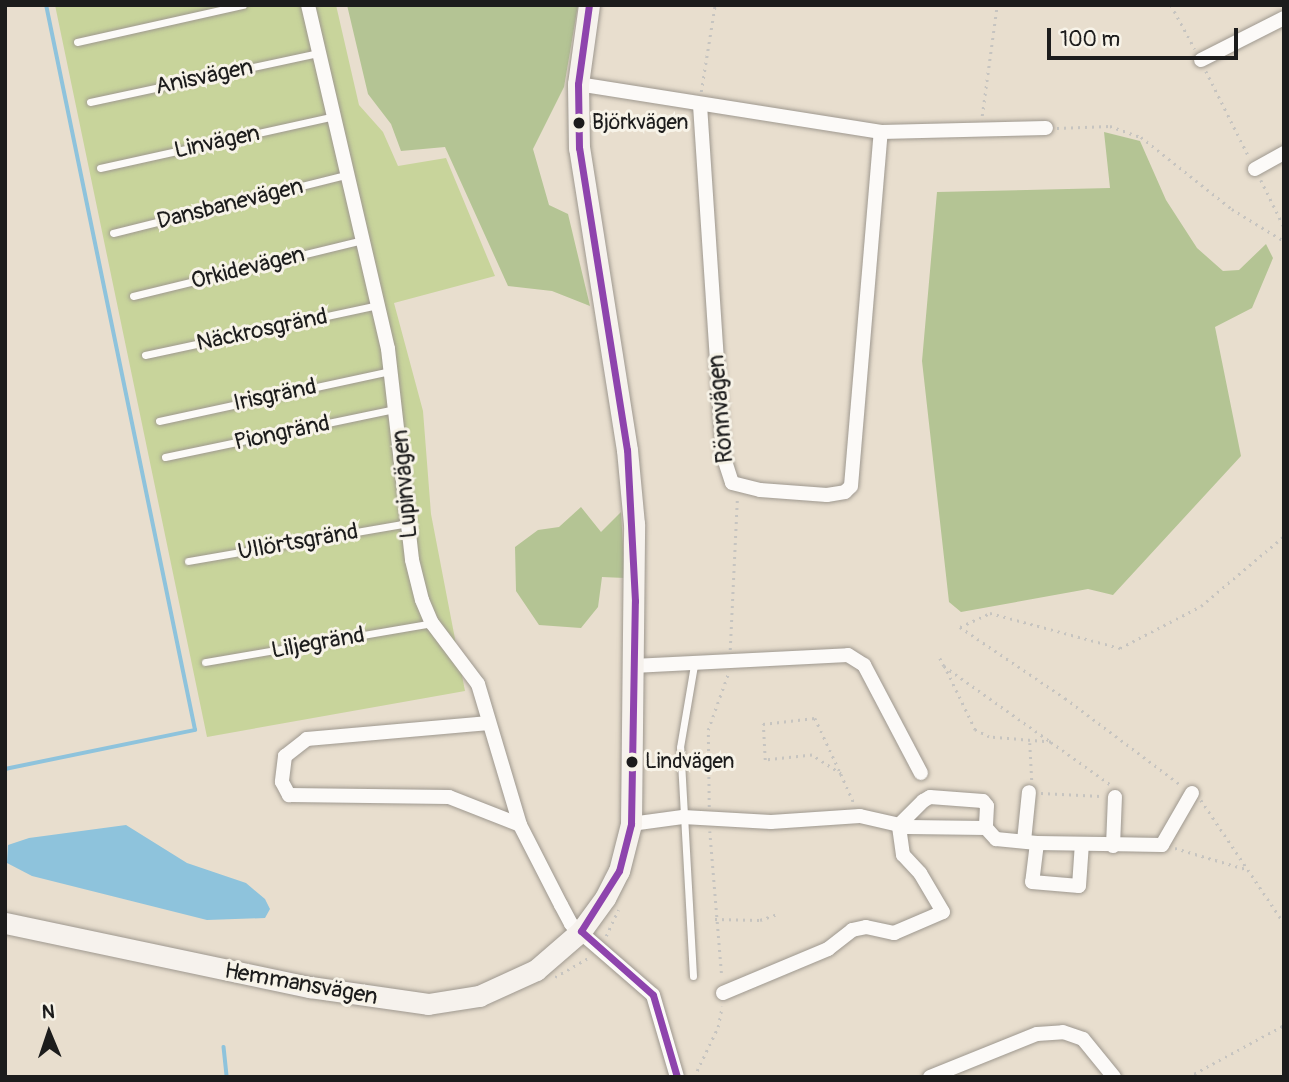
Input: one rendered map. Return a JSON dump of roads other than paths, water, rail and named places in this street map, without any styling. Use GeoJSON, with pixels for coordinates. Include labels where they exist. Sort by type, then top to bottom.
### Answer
{"type":"FeatureCollection","features":[{"type":"Feature","properties":{"kind":"street","name":"Lupinvägen"},"geometry":{"type":"LineString","coordinates":[[308,5],[346,175],[379,305],[398,408],[412,560],[432,623],[478,684],[520,825],[571,923],[653,995],[677,1077]]}},
{"type":"Feature","properties":{"kind":"street","name":"Hemmansvägen"},"geometry":{"type":"LineString","coordinates":[[5,923],[310,987],[428,1003],[479,996],[510,984],[536,970],[581,932],[619,870],[631,824],[633,666],[632,497],[579,148],[578,84],[589,5]]}},
{"type":"Feature","properties":{"kind":"street"},"geometry":{"type":"LineString","coordinates":[[1200,60],[1284,18]]}},
{"type":"Feature","properties":{"kind":"street"},"geometry":{"type":"LineString","coordinates":[[578,84],[881,132],[1046,128]]}},
{"type":"Feature","properties":{"kind":"street","name":"Rönnvägen"},"geometry":{"type":"LineString","coordinates":[[700,105],[723,455],[728,479],[738,487],[827,495],[845,492],[851,486],[881,132]]}},
{"type":"Feature","properties":{"kind":"street"},"geometry":{"type":"LineString","coordinates":[[1254,167],[1284,153]]}},
{"type":"Feature","properties":{"kind":"street"},"geometry":{"type":"LineString","coordinates":[[633,666],[730,664],[848,655],[863,666],[921,773]]}},
{"type":"Feature","properties":{"kind":"street"},"geometry":{"type":"LineString","coordinates":[[489,723],[307,740],[285,756],[282,782],[289,795],[449,797],[520,825]]}},
{"type":"Feature","properties":{"kind":"street"},"geometry":{"type":"LineString","coordinates":[[1029,792],[1032,882],[1079,886],[1082,847]]}},
{"type":"Feature","properties":{"kind":"street"},"geometry":{"type":"LineString","coordinates":[[631,824],[683,817],[771,822],[860,816],[900,825],[986,828],[996,839],[1082,847],[1162,845],[1192,793]]}},
{"type":"Feature","properties":{"kind":"street"},"geometry":{"type":"LineString","coordinates":[[1113,846],[1117,794]]}},
{"type":"Feature","properties":{"kind":"street"},"geometry":{"type":"LineString","coordinates":[[900,825],[930,797],[983,801],[988,807],[986,828]]}},
{"type":"Feature","properties":{"kind":"street"},"geometry":{"type":"LineString","coordinates":[[723,993],[828,949],[852,930],[866,927],[894,933],[943,912],[920,873],[902,856],[900,825]]}},
{"type":"Feature","properties":{"kind":"street"},"geometry":{"type":"LineString","coordinates":[[930,1077],[1037,1034],[1063,1032],[1083,1039],[1114,1077]]}},
{"type":"Feature","properties":{"kind":"lane"},"geometry":{"type":"LineString","coordinates":[[77,41],[243,5]]}},
{"type":"Feature","properties":{"kind":"lane","name":"Anisvägen"},"geometry":{"type":"LineString","coordinates":[[90,102],[319,53]]}},
{"type":"Feature","properties":{"kind":"lane","name":"Linvägen"},"geometry":{"type":"LineString","coordinates":[[100,167],[334,116]]}},
{"type":"Feature","properties":{"kind":"lane","name":"Dansbanevägen"},"geometry":{"type":"LineString","coordinates":[[113,233],[346,175]]}},
{"type":"Feature","properties":{"kind":"lane","name":"Orkidevägen"},"geometry":{"type":"LineString","coordinates":[[133,296],[362,240]]}},
{"type":"Feature","properties":{"kind":"lane","name":"Näckrosgränd"},"geometry":{"type":"LineString","coordinates":[[145,355],[379,305]]}},
{"type":"Feature","properties":{"kind":"lane","name":"Irisgränd"},"geometry":{"type":"LineString","coordinates":[[159,421],[392,370]]}},
{"type":"Feature","properties":{"kind":"lane","name":"Piongränd"},"geometry":{"type":"LineString","coordinates":[[165,457],[398,408]]}},
{"type":"Feature","properties":{"kind":"lane","name":"Ullörtsgränd"},"geometry":{"type":"LineString","coordinates":[[188,561],[408,523]]}},
{"type":"Feature","properties":{"kind":"lane","name":"Liljegränd"},"geometry":{"type":"LineString","coordinates":[[205,662],[432,623]]}},
{"type":"Feature","properties":{"kind":"lane"},"geometry":{"type":"LineString","coordinates":[[693,976],[683,817],[681,728],[694,665]]}},
{"type":"Feature","properties":{"kind":"water"},"geometry":{"type":"Polygon","coordinates":[[[126,825],[187,863],[246,883],[265,899],[270,909],[265,918],[207,920],[32,876],[7,863],[8,845],[29,838],[126,825]]]}},
{"type":"Feature","properties":{"kind":"waterway"},"geometry":{"type":"LineString","coordinates":[[5,769],[195,730],[46,5]]}},
{"type":"Feature","properties":{"kind":"waterway"},"geometry":{"type":"LineString","coordinates":[[224,1047],[227,1077]]}},
{"type":"Feature","properties":{"kind":"place","name":"Björkvägen"},"geometry":{"type":"Point","coordinates":[579,123]}},
{"type":"Feature","properties":{"kind":"place","name":"Lindvägen"},"geometry":{"type":"Point","coordinates":[632,762]}}]}
